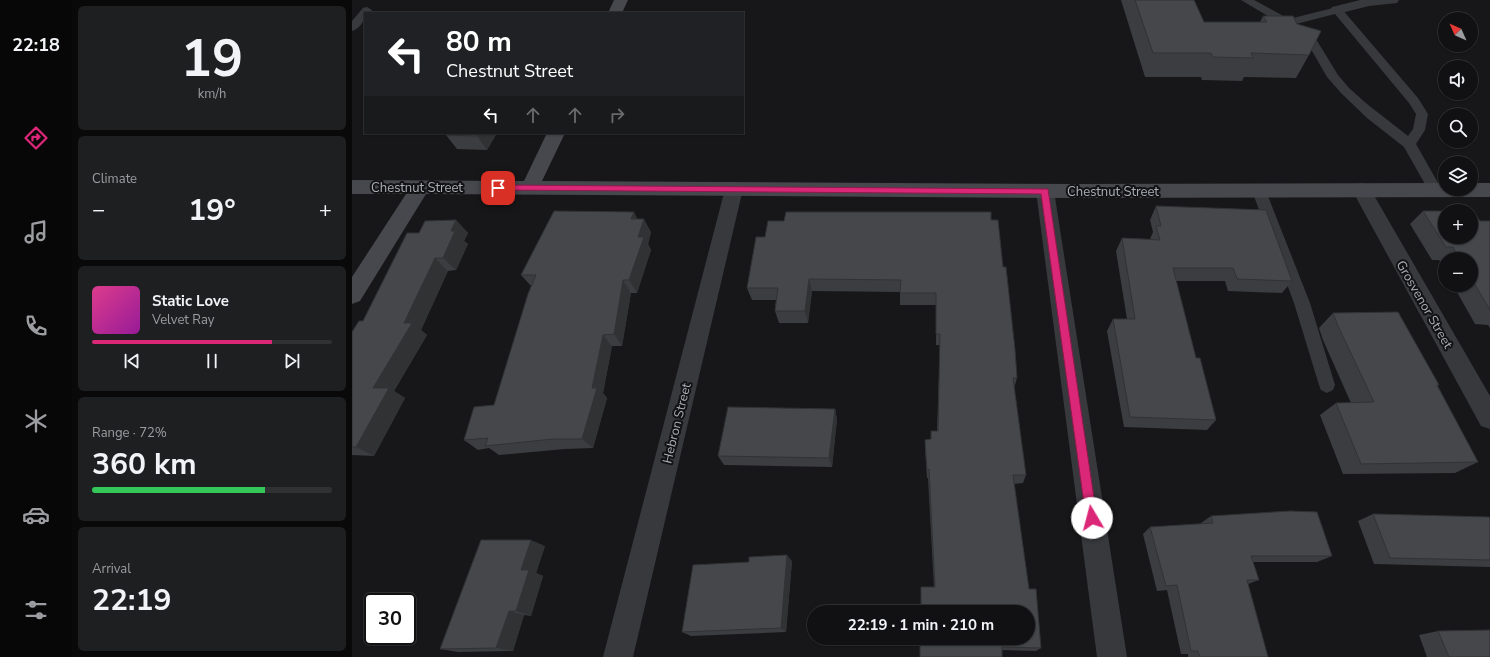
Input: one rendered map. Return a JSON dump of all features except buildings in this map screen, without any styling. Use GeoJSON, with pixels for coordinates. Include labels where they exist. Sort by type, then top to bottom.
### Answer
{"type":"FeatureCollection","features":[{"type":"Feature","properties":{"kind":"main road"},"geometry":{"type":"LineString","coordinates":[[615,12],[621,0]]}},
{"type":"Feature","properties":{"kind":"main road"},"geometry":{"type":"LineString","coordinates":[[530,188],[556,134]]}},
{"type":"Feature","properties":{"kind":"main road","name":"Chestnut Street"},"geometry":{"type":"LineString","coordinates":[[352,187],[1045,191],[1490,190]]}},
{"type":"Feature","properties":{"kind":"main road"},"geometry":{"type":"LineString","coordinates":[[352,295],[420,188]]}},
{"type":"Feature","properties":{"kind":"street"},"geometry":{"type":"LineString","coordinates":[[1337,10],[1369,2],[1392,0]]}},
{"type":"Feature","properties":{"kind":"street","name":"Hebron Street"},"geometry":{"type":"LineString","coordinates":[[618,657],[734,189]]}},
{"type":"Feature","properties":{"kind":"street","name":"Grosvenor Street"},"geometry":{"type":"LineString","coordinates":[[1361,190],[1490,418]]}},
{"type":"Feature","properties":{"kind":"street"},"geometry":{"type":"LineString","coordinates":[[1045,191],[1112,657]]}},
{"type":"Feature","properties":{"kind":"lane"},"geometry":{"type":"LineString","coordinates":[[1246,0],[1307,37],[1317,48],[1326,67],[1351,98],[1409,144],[1435,190]]}},
{"type":"Feature","properties":{"kind":"lane"},"geometry":{"type":"LineString","coordinates":[[1267,27],[1287,24],[1337,10],[1414,101],[1422,114],[1419,130],[1409,144]]}},
{"type":"Feature","properties":{"kind":"lane"},"geometry":{"type":"LineString","coordinates":[[352,28],[364,14]]}},
{"type":"Feature","properties":{"kind":"lane"},"geometry":{"type":"LineString","coordinates":[[1259,190],[1302,303],[1327,385]]}},
{"type":"Feature","properties":{"kind":"route"},"geometry":{"type":"LineString","coordinates":[[498,188],[1045,191],[1092,518]]}}]}
